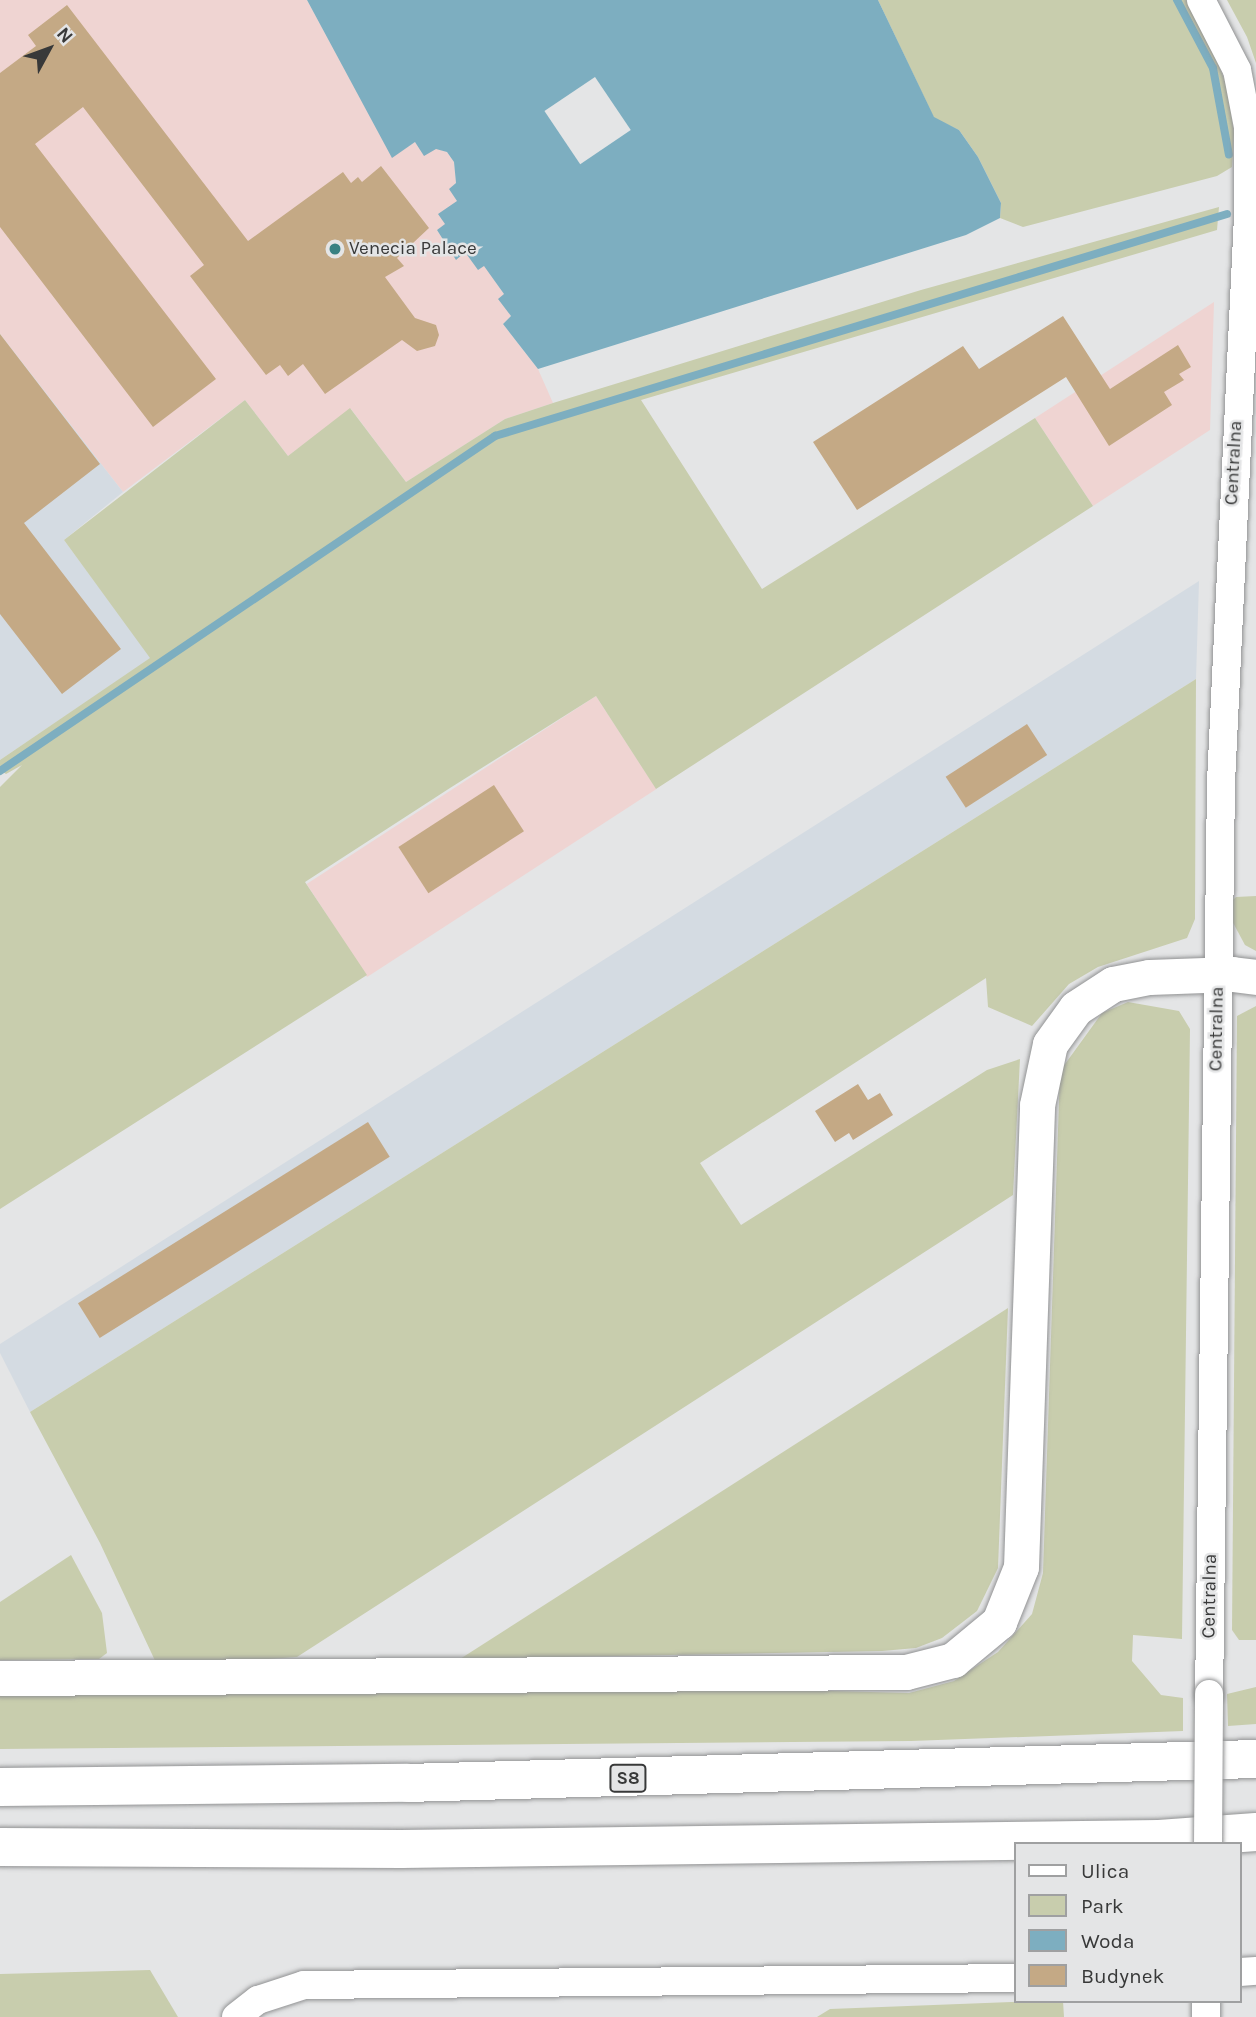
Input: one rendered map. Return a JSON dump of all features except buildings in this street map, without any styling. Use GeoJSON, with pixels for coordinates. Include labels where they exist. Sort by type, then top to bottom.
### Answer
{"type":"FeatureCollection","features":[{"type":"Feature","properties":{"kind":"highway","name":"S8"},"geometry":{"type":"LineString","coordinates":[[0,1787],[407,1783],[1256,1759]]}},
{"type":"Feature","properties":{"kind":"highway"},"geometry":{"type":"LineString","coordinates":[[0,1847],[401,1849],[1159,1839],[1256,1832]]}},
{"type":"Feature","properties":{"kind":"street","name":"Centralna"},"geometry":{"type":"LineString","coordinates":[[1201,0],[1226,43],[1244,95],[1248,216],[1230,532],[1217,974],[1208,1842]]}},
{"type":"Feature","properties":{"kind":"street"},"geometry":{"type":"LineString","coordinates":[[0,1678],[906,1672],[953,1660],[999,1622],[1021,1567],[1037,1105],[1043,1059],[1066,1019],[1113,984],[1149,977],[1217,974],[1256,977]]}},
{"type":"Feature","properties":{"kind":"street"},"geometry":{"type":"LineString","coordinates":[[236,2017],[258,2000],[304,1985],[1014,1978]]}},
{"type":"Feature","properties":{"kind":"shaded area"},"geometry":{"type":"Polygon","coordinates":[[[0,0],[307,0],[392,157],[415,142],[447,152],[454,162],[456,183],[450,189],[457,201],[446,224],[437,230],[456,259],[465,252],[478,269],[484,265],[504,294],[511,316],[503,324],[538,369],[553,403],[505,419],[406,482],[351,409],[288,456],[245,400],[123,492],[0,334],[0,0]]]}},
{"type":"Feature","properties":{"kind":"shaded area"},"geometry":{"type":"Polygon","coordinates":[[[1214,302],[1210,430],[1093,506],[1035,418],[1214,302]]]}},
{"type":"Feature","properties":{"kind":"shaded area"},"geometry":{"type":"Polygon","coordinates":[[[0,334],[123,492],[64,540],[151,658],[0,760],[0,334]]]}},
{"type":"Feature","properties":{"kind":"shaded area"},"geometry":{"type":"Polygon","coordinates":[[[1199,581],[1196,679],[30,1412],[0,1353],[0,1344],[1199,581]]]}},
{"type":"Feature","properties":{"kind":"shaded area"},"geometry":{"type":"Polygon","coordinates":[[[596,696],[656,789],[367,977],[307,884],[596,696]]]}},
{"type":"Feature","properties":{"kind":"green space"},"geometry":{"type":"Polygon","coordinates":[[[878,0],[1186,0],[1213,49],[1227,87],[1234,133],[1232,167],[1217,176],[1023,227],[1000,218],[1001,203],[978,157],[959,130],[934,118],[878,0]]]}},
{"type":"Feature","properties":{"kind":"green space"},"geometry":{"type":"Polygon","coordinates":[[[1227,0],[1256,0],[1256,63],[1247,37],[1227,0]]]}},
{"type":"Feature","properties":{"kind":"green space"},"geometry":{"type":"Polygon","coordinates":[[[1219,207],[1217,230],[641,400],[762,589],[1035,418],[1093,506],[656,789],[596,696],[450,788],[305,882],[367,975],[0,1209],[0,787],[22,765],[6,774],[0,770],[0,760],[150,658],[64,540],[245,400],[288,456],[350,408],[406,482],[505,419],[921,290],[1219,207]]]}},
{"type":"Feature","properties":{"kind":"green space"},"geometry":{"type":"Polygon","coordinates":[[[1196,679],[1195,919],[1187,938],[1098,967],[1069,984],[1032,1026],[988,1007],[986,978],[700,1163],[741,1225],[987,1070],[1020,1059],[1013,1195],[297,1657],[158,1667],[100,1543],[30,1412],[1196,679]]]}},
{"type":"Feature","properties":{"kind":"green space"},"geometry":{"type":"Polygon","coordinates":[[[1256,896],[1256,951],[1245,945],[1231,919],[1230,903],[1236,897],[1256,896]]]}},
{"type":"Feature","properties":{"kind":"green space"},"geometry":{"type":"Polygon","coordinates":[[[1128,1002],[1179,1011],[1190,1029],[1182,1639],[1133,1635],[1132,1661],[1161,1695],[1183,1698],[1183,1731],[911,1741],[0,1749],[0,1692],[754,1689],[909,1693],[954,1681],[998,1652],[1032,1614],[1043,1573],[1060,1071],[1102,1013],[1128,1002]]]}},
{"type":"Feature","properties":{"kind":"green space"},"geometry":{"type":"Polygon","coordinates":[[[1256,1006],[1256,1640],[1239,1640],[1232,1630],[1237,1016],[1256,1006]]]}},
{"type":"Feature","properties":{"kind":"green space"},"geometry":{"type":"Polygon","coordinates":[[[1008,1308],[998,1568],[977,1611],[942,1638],[916,1648],[882,1651],[460,1659],[1008,1308]]]}},
{"type":"Feature","properties":{"kind":"green space"},"geometry":{"type":"Polygon","coordinates":[[[71,1555],[102,1613],[107,1653],[99,1659],[0,1660],[0,1602],[71,1555]]]}},
{"type":"Feature","properties":{"kind":"green space"},"geometry":{"type":"Polygon","coordinates":[[[1256,1687],[1256,1724],[1228,1726],[1227,1694],[1256,1687]]]}},
{"type":"Feature","properties":{"kind":"green space"},"geometry":{"type":"Polygon","coordinates":[[[150,1970],[178,2017],[0,2017],[0,1974],[150,1970]]]}},
{"type":"Feature","properties":{"kind":"green space"},"geometry":{"type":"Polygon","coordinates":[[[1014,2002],[1063,2003],[1064,2017],[817,2017],[830,2009],[1014,2002]]]}},
{"type":"Feature","properties":{"kind":"water"},"geometry":{"type":"Polygon","coordinates":[[[307,0],[878,0],[934,117],[959,130],[978,157],[1001,203],[1000,218],[966,235],[538,369],[503,324],[511,316],[498,299],[504,294],[484,266],[478,270],[465,252],[456,260],[437,230],[445,224],[438,214],[457,201],[449,189],[456,183],[454,162],[447,152],[436,149],[424,156],[415,142],[392,158],[307,0]]]}},
{"type":"Feature","properties":{"kind":"pier"},"geometry":{"type":"Polygon","coordinates":[[[595,77],[631,130],[580,164],[544,111],[595,77]]]}},
{"type":"Feature","properties":{"kind":"waterway"},"geometry":{"type":"LineString","coordinates":[[1177,0],[1213,68],[1229,155]]}},
{"type":"Feature","properties":{"kind":"waterway"},"geometry":{"type":"LineString","coordinates":[[0,771],[495,436],[1227,214]]}},
{"type":"Feature","properties":{"kind":"place","name":"Venecia Palace"},"geometry":{"type":"Point","coordinates":[335,249]}}]}
